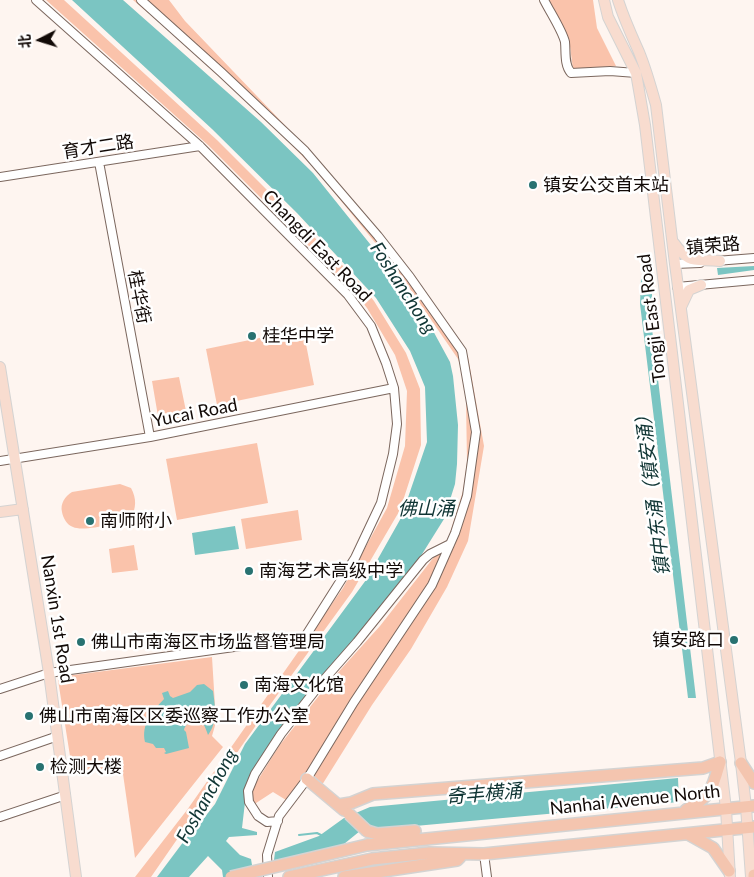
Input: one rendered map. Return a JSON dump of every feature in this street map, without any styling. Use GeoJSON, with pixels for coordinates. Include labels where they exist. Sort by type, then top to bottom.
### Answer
{"type":"FeatureCollection","features":[{"type":"Feature","properties":{"kind":"highway"},"geometry":{"type":"LineString","coordinates":[[339,805],[351,803],[373,794],[703,768],[720,762]]}},
{"type":"Feature","properties":{"kind":"highway"},"geometry":{"type":"LineString","coordinates":[[681,813],[703,801],[712,791],[720,762]]}},
{"type":"Feature","properties":{"kind":"highway"},"geometry":{"type":"LineString","coordinates":[[741,763],[754,783]]}},
{"type":"Feature","properties":{"kind":"highway"},"geometry":{"type":"LineString","coordinates":[[307,779],[367,831],[377,834],[471,828],[483,833]]}},
{"type":"Feature","properties":{"kind":"highway","name":"Nanhai Avenue North"},"geometry":{"type":"LineString","coordinates":[[231,877],[368,845],[750,806]]}},
{"type":"Feature","properties":{"kind":"highway"},"geometry":{"type":"LineString","coordinates":[[289,877],[372,859],[429,853],[484,854],[751,828]]}},
{"type":"Feature","properties":{"kind":"highway"},"geometry":{"type":"LineString","coordinates":[[688,834],[713,848],[730,874]]}},
{"type":"Feature","properties":{"kind":"highway"},"geometry":{"type":"LineString","coordinates":[[344,877],[457,860],[463,854]]}},
{"type":"Feature","properties":{"kind":"main road","name":"Tongji East Road"},"geometry":{"type":"LineString","coordinates":[[604,0],[608,17],[636,73],[645,125],[726,809],[730,874]]}},
{"type":"Feature","properties":{"kind":"main road","name":"Tongji East Road"},"geometry":{"type":"LineString","coordinates":[[618,0],[624,22],[650,82],[656,105],[673,241],[674,264],[741,763],[750,806],[753,876]]}},
{"type":"Feature","properties":{"kind":"main road"},"geometry":{"type":"LineString","coordinates":[[673,241],[688,259],[720,261]]}},
{"type":"Feature","properties":{"kind":"main road"},"geometry":{"type":"LineString","coordinates":[[681,308],[689,290],[701,284]]}},
{"type":"Feature","properties":{"kind":"main road","name":"Nanxin 1st Road"},"geometry":{"type":"LineString","coordinates":[[0,367],[49,673],[76,877]]}},
{"type":"Feature","properties":{"kind":"main road"},"geometry":{"type":"LineString","coordinates":[[0,512],[23,509]]}},
{"type":"Feature","properties":{"kind":"street","name":"Changdi East Road"},"geometry":{"type":"LineString","coordinates":[[36,0],[200,146],[348,295],[371,326],[386,363],[394,388],[397,424],[393,454],[381,503],[356,558],[305,637],[49,673]]}},
{"type":"Feature","properties":{"kind":"street"},"geometry":{"type":"LineString","coordinates":[[141,0],[228,79],[304,152],[378,236],[410,277],[462,351],[476,432],[467,496],[450,544],[432,585],[349,709],[307,779],[279,816],[267,855],[268,877]]}},
{"type":"Feature","properties":{"kind":"street"},"geometry":{"type":"LineString","coordinates":[[544,0],[564,41],[566,62],[571,73],[610,71],[636,73]]}},
{"type":"Feature","properties":{"kind":"street","name":"育才二路"},"geometry":{"type":"LineString","coordinates":[[0,177],[200,146]]}},
{"type":"Feature","properties":{"kind":"street","name":"桂华街"},"geometry":{"type":"LineString","coordinates":[[99,162],[150,437]]}},
{"type":"Feature","properties":{"kind":"street","name":"镇荣路"},"geometry":{"type":"LineString","coordinates":[[674,264],[754,258]]}},
{"type":"Feature","properties":{"kind":"street"},"geometry":{"type":"LineString","coordinates":[[678,287],[754,280]]}},
{"type":"Feature","properties":{"kind":"street","name":"Yucai Road"},"geometry":{"type":"LineString","coordinates":[[0,461],[150,437],[394,388]]}},
{"type":"Feature","properties":{"kind":"street"},"geometry":{"type":"LineString","coordinates":[[278,821],[267,822],[258,816],[249,802],[248,790],[255,774],[281,734],[409,576],[430,554],[450,544]]}},
{"type":"Feature","properties":{"kind":"street"},"geometry":{"type":"LineString","coordinates":[[0,689],[49,673]]}},
{"type":"Feature","properties":{"kind":"street"},"geometry":{"type":"LineString","coordinates":[[0,756],[58,736]]}},
{"type":"Feature","properties":{"kind":"street"},"geometry":{"type":"LineString","coordinates":[[0,817],[66,794]]}},
{"type":"Feature","properties":{"kind":"street"},"geometry":{"type":"LineString","coordinates":[[484,854],[487,877]]}},
{"type":"Feature","properties":{"kind":"shaded area"},"geometry":{"type":"Polygon","coordinates":[[[46,0],[64,0],[217,140],[359,282],[374,301],[406,353],[420,389],[421,445],[400,510],[352,592],[270,705],[151,877],[135,877],[187,810],[343,588],[387,508],[405,446],[407,391],[395,355],[367,308],[352,289],[208,145],[46,0]]]}},
{"type":"Feature","properties":{"kind":"shaded area"},"geometry":{"type":"Polygon","coordinates":[[[133,0],[169,0],[185,21],[324,166],[405,263],[468,357],[484,446],[468,541],[447,587],[411,649],[372,705],[322,785],[307,775],[286,800],[273,792],[253,805],[251,791],[279,746],[333,678],[380,626],[434,557],[445,549],[463,491],[467,462],[464,377],[458,359],[395,267],[315,169],[272,125],[133,0]]]}},
{"type":"Feature","properties":{"kind":"shaded area"},"geometry":{"type":"Polygon","coordinates":[[[547,0],[593,0],[597,28],[616,66],[573,69],[569,39],[547,0]]]}},
{"type":"Feature","properties":{"kind":"shaded area"},"geometry":{"type":"Polygon","coordinates":[[[303,329],[314,385],[217,405],[206,349],[303,329]]]}},
{"type":"Feature","properties":{"kind":"shaded area"},"geometry":{"type":"Polygon","coordinates":[[[179,377],[187,416],[159,422],[152,381],[179,377]]]}},
{"type":"Feature","properties":{"kind":"shaded area"},"geometry":{"type":"Polygon","coordinates":[[[257,443],[268,503],[177,520],[166,459],[257,443]]]}},
{"type":"Feature","properties":{"kind":"shaded area"},"geometry":{"type":"Polygon","coordinates":[[[120,484],[131,488],[134,496],[135,507],[131,518],[93,528],[73,527],[66,521],[62,506],[69,494],[120,484]]]}},
{"type":"Feature","properties":{"kind":"shaded area"},"geometry":{"type":"Polygon","coordinates":[[[298,510],[302,540],[246,549],[241,519],[298,510]]]}},
{"type":"Feature","properties":{"kind":"shaded area"},"geometry":{"type":"Polygon","coordinates":[[[134,545],[138,570],[112,573],[109,549],[134,545]]]}},
{"type":"Feature","properties":{"kind":"shaded area"},"geometry":{"type":"Polygon","coordinates":[[[212,657],[216,722],[212,736],[223,747],[135,858],[122,767],[73,775],[58,680],[66,676],[212,657]]]}},
{"type":"Feature","properties":{"kind":"water","name":"佛山涌"},"geometry":{"type":"Polygon","coordinates":[[[72,0],[123,0],[261,122],[313,173],[419,305],[450,362],[453,376],[458,425],[457,464],[455,484],[444,519],[419,559],[275,737],[247,785],[242,828],[257,832],[257,835],[229,837],[226,841],[240,855],[251,859],[254,877],[223,877],[222,870],[208,856],[189,877],[157,877],[187,837],[183,831],[188,827],[197,827],[215,804],[245,744],[366,580],[401,518],[427,442],[425,387],[410,351],[376,298],[297,213],[212,129],[72,0]]]}},
{"type":"Feature","properties":{"kind":"water"},"geometry":{"type":"Polygon","coordinates":[[[754,266],[754,270],[718,275],[717,268],[754,266]]]}},
{"type":"Feature","properties":{"kind":"water"},"geometry":{"type":"Polygon","coordinates":[[[652,278],[650,312],[696,698],[688,698],[640,304],[641,279],[652,278]]]}},
{"type":"Feature","properties":{"kind":"water"},"geometry":{"type":"Polygon","coordinates":[[[235,526],[239,549],[195,555],[192,533],[235,526]]]}},
{"type":"Feature","properties":{"kind":"water"},"geometry":{"type":"Polygon","coordinates":[[[204,684],[213,691],[215,708],[215,719],[208,735],[202,722],[194,719],[184,730],[189,748],[166,754],[164,753],[166,752],[164,748],[156,748],[153,744],[145,742],[146,724],[164,699],[162,693],[168,691],[173,698],[190,692],[197,685],[204,684]]]}},
{"type":"Feature","properties":{"kind":"water"},"geometry":{"type":"Polygon","coordinates":[[[678,778],[679,802],[360,831],[344,844],[273,868],[275,852],[319,836],[344,818],[370,807],[678,778]]]}},
{"type":"Feature","properties":{"kind":"waterway","name":"奇丰横涌"},"geometry":{"type":"LineString","coordinates":[[299,835],[317,833],[321,835]]}},
{"type":"Feature","properties":{"kind":"place","name":"镇安公交首末站"},"geometry":{"type":"Point","coordinates":[533,185]}},
{"type":"Feature","properties":{"kind":"place","name":"桂华中学"},"geometry":{"type":"Point","coordinates":[252,336]}},
{"type":"Feature","properties":{"kind":"place","name":"南师附小"},"geometry":{"type":"Point","coordinates":[90,521]}},
{"type":"Feature","properties":{"kind":"place","name":"南海艺术高级中学"},"geometry":{"type":"Point","coordinates":[249,571]}},
{"type":"Feature","properties":{"kind":"place","name":"镇安路口"},"geometry":{"type":"Point","coordinates":[734,640]}},
{"type":"Feature","properties":{"kind":"place","name":"佛山市南海区市场监督管理局"},"geometry":{"type":"Point","coordinates":[81,642]}},
{"type":"Feature","properties":{"kind":"place","name":"南海文化馆"},"geometry":{"type":"Point","coordinates":[244,685]}},
{"type":"Feature","properties":{"kind":"place","name":"佛山市南海区区委巡察工作办公室"},"geometry":{"type":"Point","coordinates":[29,716]}},
{"type":"Feature","properties":{"kind":"place","name":"检测大楼"},"geometry":{"type":"Point","coordinates":[40,767]}},
{"type":"Feature","properties":{"kind":"water label","name":"Foshanchong"},"geometry":{"type":"Point","coordinates":[403,288]}},
{"type":"Feature","properties":{"kind":"water label","name":"镇中东涌（镇安涌）"},"geometry":{"type":"Point","coordinates":[653,491]}},
{"type":"Feature","properties":{"kind":"water label","name":"Foshanchong"},"geometry":{"type":"Point","coordinates":[207,796]}}]}
